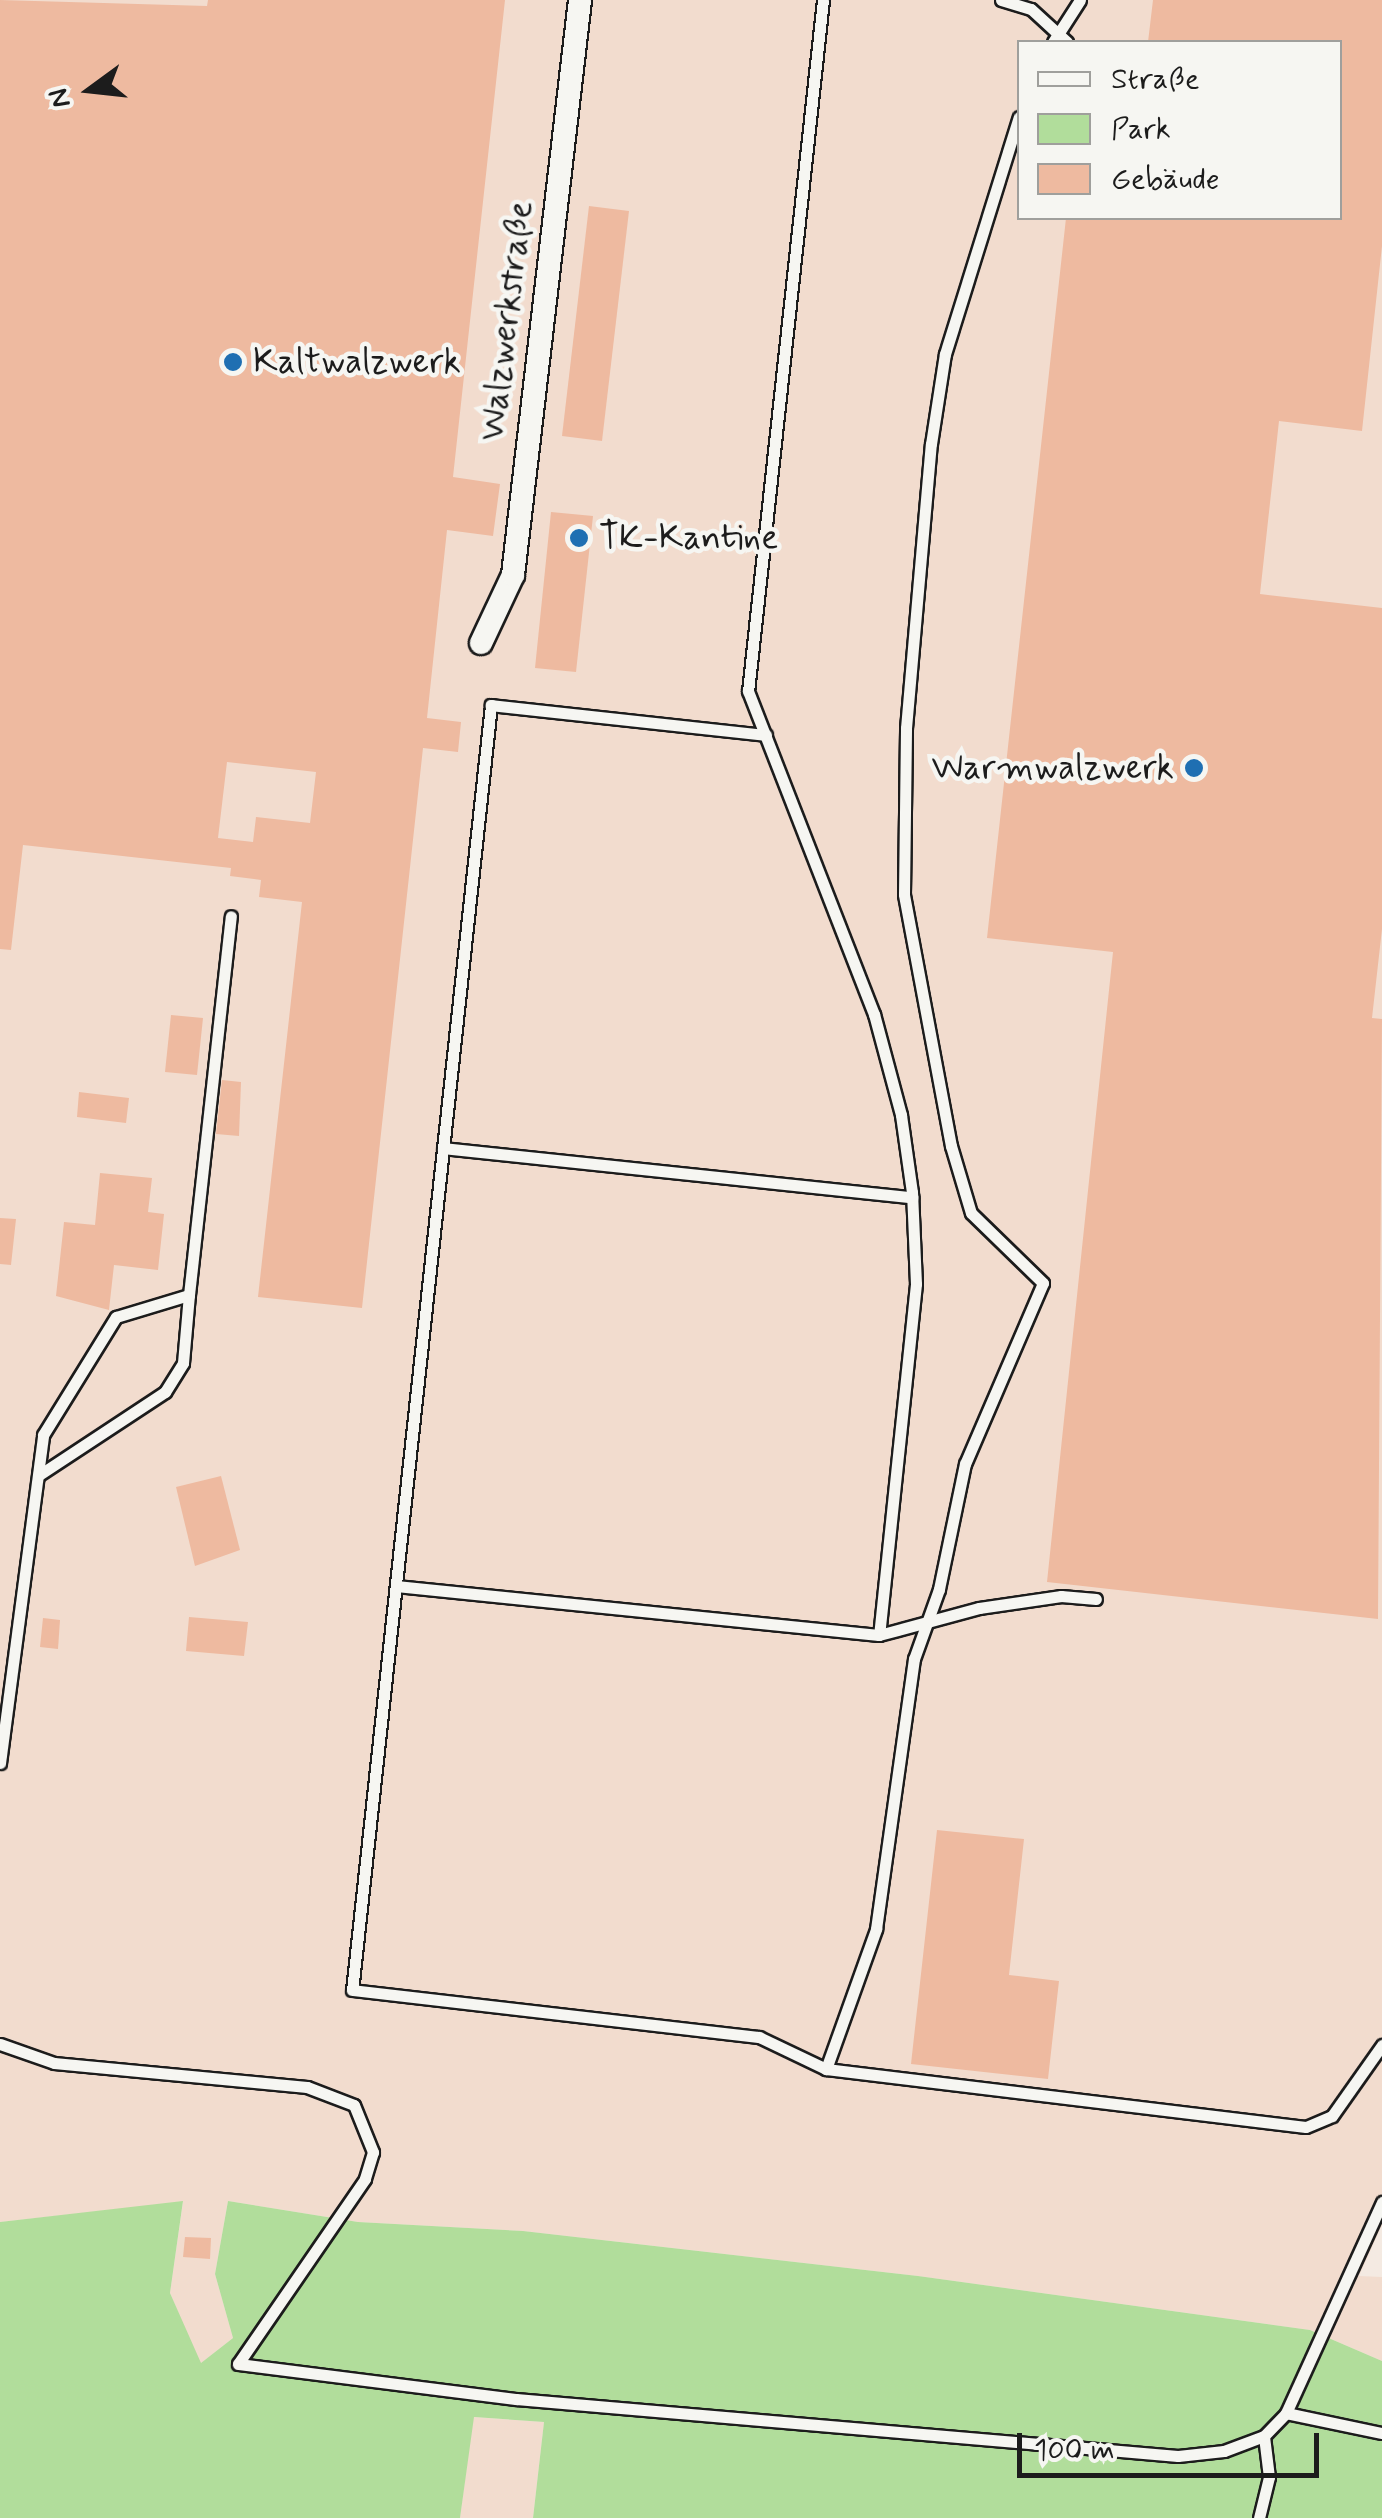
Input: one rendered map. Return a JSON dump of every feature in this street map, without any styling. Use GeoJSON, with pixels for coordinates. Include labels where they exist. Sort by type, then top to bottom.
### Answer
{"type":"FeatureCollection","features":[{"type":"Feature","properties":{"kind":"street","name":"Walzwerkstraße"},"geometry":{"type":"LineString","coordinates":[[481,643],[513,575],[580,0]]}},
{"type":"Feature","properties":{"kind":"lane"},"geometry":{"type":"LineString","coordinates":[[824,0],[748,691],[874,1014],[901,1114],[912,1197],[916,1284],[880,1635]]}},
{"type":"Feature","properties":{"kind":"lane"},"geometry":{"type":"LineString","coordinates":[[1001,0],[1031,9],[1059,39],[1080,0]]}},
{"type":"Feature","properties":{"kind":"lane"},"geometry":{"type":"LineString","coordinates":[[826,2069],[876,1929],[914,1659],[928,1622],[965,1464],[1043,1283],[971,1213],[951,1146],[904,894],[906,728],[931,444],[950,337],[1017,126]]}},
{"type":"Feature","properties":{"kind":"lane"},"geometry":{"type":"LineString","coordinates":[[766,735],[491,704],[352,1990],[759,2037],[826,2069],[1306,2127],[1332,2116],[1382,2046]]}},
{"type":"Feature","properties":{"kind":"lane"},"geometry":{"type":"LineString","coordinates":[[40,1475],[165,1392],[183,1363],[231,916]]}},
{"type":"Feature","properties":{"kind":"lane"},"geometry":{"type":"LineString","coordinates":[[443,1148],[912,1197]]}},
{"type":"Feature","properties":{"kind":"lane"},"geometry":{"type":"LineString","coordinates":[[0,1763],[3,1709],[40,1475],[42,1435],[116,1317],[189,1294]]}},
{"type":"Feature","properties":{"kind":"lane"},"geometry":{"type":"LineString","coordinates":[[396,1586],[880,1635],[979,1608],[1062,1596],[1096,1599]]}},
{"type":"Feature","properties":{"kind":"lane"},"geometry":{"type":"LineString","coordinates":[[0,2044],[54,2064],[307,2087],[354,2105],[373,2152],[365,2179],[238,2364],[516,2399],[1178,2456],[1224,2451],[1264,2436],[1286,2413],[1382,2202]]}},
{"type":"Feature","properties":{"kind":"lane"},"geometry":{"type":"LineString","coordinates":[[1286,2413],[1382,2433]]}},
{"type":"Feature","properties":{"kind":"lane"},"geometry":{"type":"LineString","coordinates":[[1259,2518],[1268,2477],[1264,2436]]}},
{"type":"Feature","properties":{"kind":"shaded area"},"geometry":{"type":"Polygon","coordinates":[[[0,0],[1382,0],[1382,2225],[1359,2276],[1382,2277],[1382,2361],[1310,2330],[918,2276],[523,2231],[358,2222],[228,2201],[215,2274],[233,2338],[200,2364],[170,2293],[183,2202],[0,2222],[0,0]]]}},
{"type":"Feature","properties":{"kind":"shaded area"},"geometry":{"type":"Polygon","coordinates":[[[473,2417],[544,2422],[533,2518],[460,2518],[473,2417]]]}},
{"type":"Feature","properties":{"kind":"green space"},"geometry":{"type":"Polygon","coordinates":[[[183,2201],[170,2293],[201,2363],[233,2338],[215,2274],[228,2201],[358,2222],[523,2231],[918,2276],[1310,2330],[1382,2361],[1382,2518],[533,2518],[544,2422],[474,2417],[460,2518],[0,2518],[0,2222],[183,2201]]]}},
{"type":"Feature","properties":{"kind":"building","name":"Kaltwalzwerk"},"geometry":{"type":"Polygon","coordinates":[[[0,0],[207,6],[208,0],[505,0],[453,477],[500,484],[493,536],[447,530],[427,718],[461,722],[458,752],[423,748],[362,1308],[258,1297],[302,902],[259,897],[261,880],[230,876],[231,868],[23,845],[11,950],[0,949],[0,0]],[[227,762],[218,838],[253,842],[256,817],[310,823],[316,772],[227,762]]]}},
{"type":"Feature","properties":{"kind":"building","name":"Warmwalzwerk"},"geometry":{"type":"Polygon","coordinates":[[[1153,0],[1382,0],[1382,246],[1362,431],[1279,421],[1260,594],[1382,608],[1382,929],[1372,1018],[1382,1019],[1378,1619],[1047,1582],[1113,952],[987,938],[1066,220],[1342,220],[1342,40],[1148,40],[1153,0]]]}},
{"type":"Feature","properties":{"kind":"building"},"geometry":{"type":"Polygon","coordinates":[[[589,206],[629,211],[602,441],[562,436],[589,206]]]}},
{"type":"Feature","properties":{"kind":"building"},"geometry":{"type":"Polygon","coordinates":[[[551,512],[593,516],[576,672],[535,668],[551,512]]]}},
{"type":"Feature","properties":{"kind":"building"},"geometry":{"type":"Polygon","coordinates":[[[171,1015],[203,1018],[197,1075],[165,1072],[171,1015]]]}},
{"type":"Feature","properties":{"kind":"building"},"geometry":{"type":"Polygon","coordinates":[[[222,1080],[241,1082],[239,1136],[216,1134],[222,1080]]]}},
{"type":"Feature","properties":{"kind":"building"},"geometry":{"type":"Polygon","coordinates":[[[79,1092],[129,1098],[126,1123],[77,1117],[79,1092]]]}},
{"type":"Feature","properties":{"kind":"building"},"geometry":{"type":"Polygon","coordinates":[[[100,1173],[152,1178],[148,1212],[164,1214],[158,1270],[114,1265],[109,1310],[56,1296],[64,1222],[95,1225],[100,1173]]]}},
{"type":"Feature","properties":{"kind":"building"},"geometry":{"type":"Polygon","coordinates":[[[0,1218],[16,1219],[11,1265],[0,1264],[0,1218]]]}},
{"type":"Feature","properties":{"kind":"building"},"geometry":{"type":"Polygon","coordinates":[[[221,1476],[240,1550],[195,1566],[176,1487],[221,1476]]]}},
{"type":"Feature","properties":{"kind":"building"},"geometry":{"type":"Polygon","coordinates":[[[189,1617],[248,1622],[244,1656],[186,1651],[189,1617]]]}},
{"type":"Feature","properties":{"kind":"building"},"geometry":{"type":"Polygon","coordinates":[[[43,1618],[60,1620],[58,1649],[40,1647],[43,1618]]]}},
{"type":"Feature","properties":{"kind":"building"},"geometry":{"type":"Polygon","coordinates":[[[937,1830],[1024,1839],[1009,1975],[1059,1981],[1048,2079],[911,2064],[937,1830]]]}},
{"type":"Feature","properties":{"kind":"building"},"geometry":{"type":"Polygon","coordinates":[[[185,2237],[211,2238],[210,2259],[183,2257],[185,2237]]]}},
{"type":"Feature","properties":{"kind":"place","name":"Kaltwalzwerk"},"geometry":{"type":"Point","coordinates":[233,362]}},
{"type":"Feature","properties":{"kind":"place","name":"TK-Kantine"},"geometry":{"type":"Point","coordinates":[579,538]}},
{"type":"Feature","properties":{"kind":"place","name":"Warmwalzwerk"},"geometry":{"type":"Point","coordinates":[1194,768]}}]}
